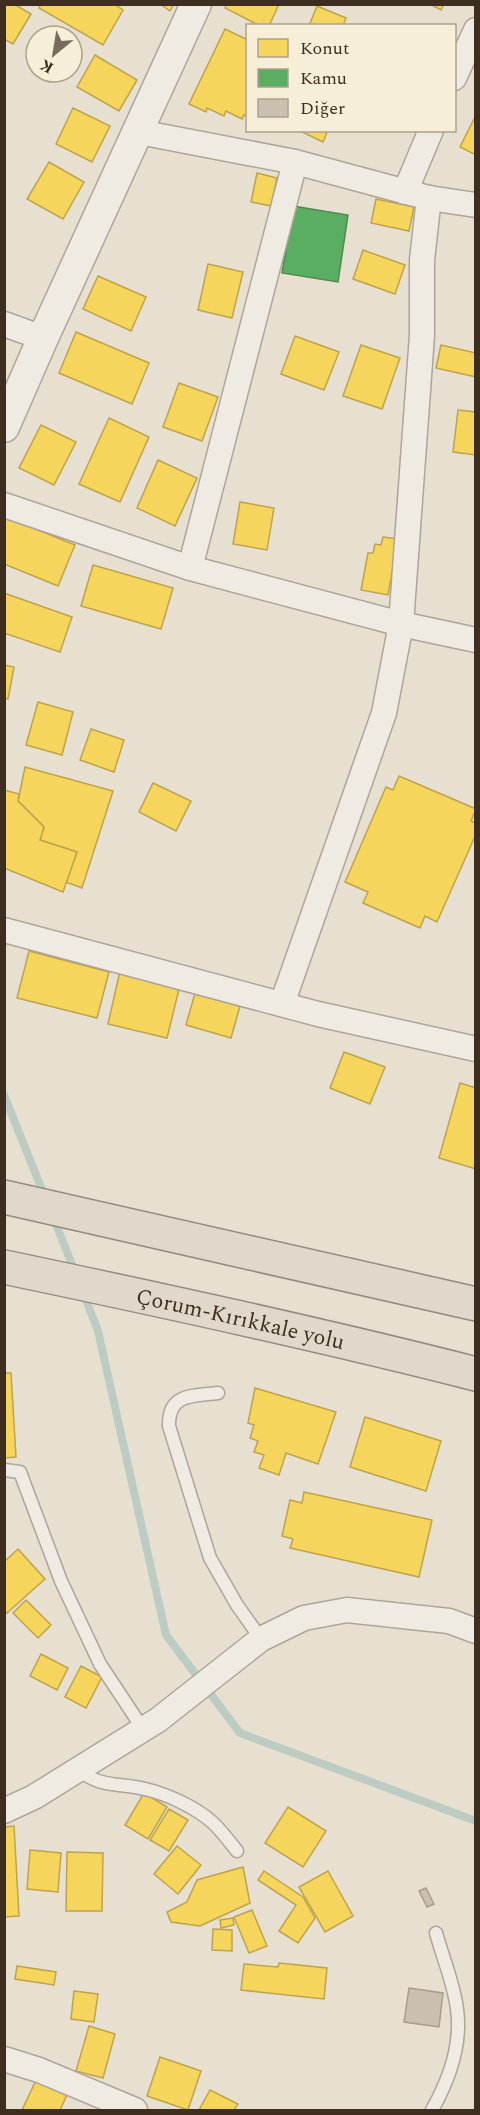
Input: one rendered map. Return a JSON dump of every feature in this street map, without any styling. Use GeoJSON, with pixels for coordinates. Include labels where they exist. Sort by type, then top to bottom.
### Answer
{"type":"FeatureCollection","features":[{"type":"Feature","properties":{"kind":"highway"},"geometry":{"type":"LineString","coordinates":[[4,1197],[476,1304]]}},
{"type":"Feature","properties":{"kind":"highway","name":"Çorum-Kırıkkale yolu"},"geometry":{"type":"LineString","coordinates":[[4,1267],[190,1306],[476,1374]]}},
{"type":"Feature","properties":{"kind":"street"},"geometry":{"type":"LineString","coordinates":[[4,428],[196,4]]}},
{"type":"Feature","properties":{"kind":"street"},"geometry":{"type":"LineString","coordinates":[[456,74],[476,30]]}},
{"type":"Feature","properties":{"kind":"street"},"geometry":{"type":"LineString","coordinates":[[139,132],[294,162],[429,198],[476,205]]}},
{"type":"Feature","properties":{"kind":"street"},"geometry":{"type":"LineString","coordinates":[[405,192],[430,132]]}},
{"type":"Feature","properties":{"kind":"street"},"geometry":{"type":"LineString","coordinates":[[190,568],[294,162]]}},
{"type":"Feature","properties":{"kind":"street"},"geometry":{"type":"LineString","coordinates":[[282,1004],[384,713],[401,624],[422,335],[422,260],[429,198]]}},
{"type":"Feature","properties":{"kind":"street"},"geometry":{"type":"LineString","coordinates":[[4,324],[43,338]]}},
{"type":"Feature","properties":{"kind":"street"},"geometry":{"type":"LineString","coordinates":[[4,505],[190,568],[401,624],[476,640]]}},
{"type":"Feature","properties":{"kind":"street"},"geometry":{"type":"LineString","coordinates":[[4,930],[318,1014],[476,1049]]}},
{"type":"Feature","properties":{"kind":"street"},"geometry":{"type":"LineString","coordinates":[[4,1810],[34,1797],[150,1725],[261,1639],[304,1618],[347,1610],[449,1621],[476,1632]]}},
{"type":"Feature","properties":{"kind":"street"},"geometry":{"type":"LineString","coordinates":[[4,2059],[39,2070],[135,2110]]}},
{"type":"Feature","properties":{"kind":"lane"},"geometry":{"type":"LineString","coordinates":[[218,1393],[180,1400],[168,1414],[169,1426],[210,1558],[237,1605],[261,1639]]}},
{"type":"Feature","properties":{"kind":"lane"},"geometry":{"type":"LineString","coordinates":[[4,1470],[20,1472],[60,1581],[100,1664],[150,1725]]}},
{"type":"Feature","properties":{"kind":"lane"},"geometry":{"type":"LineString","coordinates":[[79,1769],[95,1780],[115,1786],[144,1788],[185,1805],[212,1822],[237,1851]]}},
{"type":"Feature","properties":{"kind":"lane"},"geometry":{"type":"LineString","coordinates":[[432,2110],[443,2091],[450,2072],[456,2052],[458,2030],[457,2009],[436,1934]]}},
{"type":"Feature","properties":{"kind":"building: Konut"},"geometry":{"type":"Polygon","coordinates":[[[4,4],[14,4],[31,14],[13,44],[4,39],[4,4]]]}},
{"type":"Feature","properties":{"kind":"building: Konut"},"geometry":{"type":"Polygon","coordinates":[[[41,4],[114,4],[123,10],[103,45],[84,34],[84,24],[67,24],[39,8],[41,4]]]}},
{"type":"Feature","properties":{"kind":"building: Konut"},"geometry":{"type":"Polygon","coordinates":[[[160,4],[174,4],[170,11],[160,4]]]}},
{"type":"Feature","properties":{"kind":"building: Konut"},"geometry":{"type":"Polygon","coordinates":[[[227,4],[279,4],[270,24],[256,24],[225,8],[227,4]]]}},
{"type":"Feature","properties":{"kind":"building: Konut"},"geometry":{"type":"Polygon","coordinates":[[[430,4],[444,4],[441,10],[430,4]]]}},
{"type":"Feature","properties":{"kind":"building: Konut"},"geometry":{"type":"Polygon","coordinates":[[[317,6],[346,18],[344,24],[310,24],[317,6]]]}},
{"type":"Feature","properties":{"kind":"building: Konut"},"geometry":{"type":"Polygon","coordinates":[[[225,29],[246,39],[246,116],[244,115],[242,119],[226,111],[224,116],[207,108],[206,112],[189,104],[225,29]]]}},
{"type":"Feature","properties":{"kind":"building: Konut"},"geometry":{"type":"Polygon","coordinates":[[[95,55],[137,80],[119,111],[77,87],[79,84],[84,84],[84,75],[95,55]]]}},
{"type":"Feature","properties":{"kind":"building: Konut"},"geometry":{"type":"Polygon","coordinates":[[[73,108],[110,126],[92,162],[56,144],[73,108]]]}},
{"type":"Feature","properties":{"kind":"building: Konut"},"geometry":{"type":"Polygon","coordinates":[[[476,115],[476,155],[460,147],[476,115]]]}},
{"type":"Feature","properties":{"kind":"building: Konut"},"geometry":{"type":"Polygon","coordinates":[[[302,132],[327,132],[323,142],[302,132]]]}},
{"type":"Feature","properties":{"kind":"building: Konut"},"geometry":{"type":"Polygon","coordinates":[[[49,162],[84,182],[63,219],[27,199],[49,162]]]}},
{"type":"Feature","properties":{"kind":"building: Konut"},"geometry":{"type":"Polygon","coordinates":[[[257,173],[277,178],[271,206],[251,202],[257,173]]]}},
{"type":"Feature","properties":{"kind":"building: Konut"},"geometry":{"type":"Polygon","coordinates":[[[376,199],[414,207],[409,231],[371,223],[376,199]]]}},
{"type":"Feature","properties":{"kind":"building: Konut"},"geometry":{"type":"Polygon","coordinates":[[[363,250],[405,265],[395,294],[353,279],[363,250]]]}},
{"type":"Feature","properties":{"kind":"building: Konut"},"geometry":{"type":"Polygon","coordinates":[[[208,264],[243,272],[232,318],[198,310],[208,264]]]}},
{"type":"Feature","properties":{"kind":"building: Konut"},"geometry":{"type":"Polygon","coordinates":[[[98,276],[146,297],[131,331],[83,309],[98,276]]]}},
{"type":"Feature","properties":{"kind":"building: Konut"},"geometry":{"type":"Polygon","coordinates":[[[76,332],[149,363],[132,404],[59,373],[76,332]]]}},
{"type":"Feature","properties":{"kind":"building: Konut"},"geometry":{"type":"Polygon","coordinates":[[[295,336],[339,352],[324,390],[281,374],[295,336]]]}},
{"type":"Feature","properties":{"kind":"building: Konut"},"geometry":{"type":"Polygon","coordinates":[[[361,345],[400,358],[382,409],[343,396],[361,345]]]}},
{"type":"Feature","properties":{"kind":"building: Konut"},"geometry":{"type":"Polygon","coordinates":[[[441,345],[476,353],[476,377],[436,368],[441,345]]]}},
{"type":"Feature","properties":{"kind":"building: Konut"},"geometry":{"type":"Polygon","coordinates":[[[179,383],[218,397],[202,441],[163,427],[179,383]]]}},
{"type":"Feature","properties":{"kind":"building: Konut"},"geometry":{"type":"Polygon","coordinates":[[[458,410],[476,412],[476,455],[453,452],[458,410]]]}},
{"type":"Feature","properties":{"kind":"building: Konut"},"geometry":{"type":"Polygon","coordinates":[[[109,418],[149,437],[120,502],[79,484],[109,418]]]}},
{"type":"Feature","properties":{"kind":"building: Konut"},"geometry":{"type":"Polygon","coordinates":[[[41,425],[76,442],[54,485],[19,468],[41,425]]]}},
{"type":"Feature","properties":{"kind":"building: Konut"},"geometry":{"type":"Polygon","coordinates":[[[158,460],[197,478],[175,526],[137,508],[158,460]]]}},
{"type":"Feature","properties":{"kind":"building: Konut"},"geometry":{"type":"Polygon","coordinates":[[[240,502],[274,508],[267,550],[233,544],[240,502]]]}},
{"type":"Feature","properties":{"kind":"building: Konut"},"geometry":{"type":"Polygon","coordinates":[[[4,516],[75,545],[58,586],[4,564],[4,516]]]}},
{"type":"Feature","properties":{"kind":"building: Konut"},"geometry":{"type":"Polygon","coordinates":[[[383,537],[398,539],[388,595],[361,590],[368,553],[373,553],[375,544],[381,545],[383,537]]]}},
{"type":"Feature","properties":{"kind":"building: Konut"},"geometry":{"type":"Polygon","coordinates":[[[93,565],[173,588],[161,629],[81,606],[93,565]]]}},
{"type":"Feature","properties":{"kind":"building: Konut"},"geometry":{"type":"Polygon","coordinates":[[[4,593],[72,617],[60,652],[4,633],[4,593]]]}},
{"type":"Feature","properties":{"kind":"building: Konut"},"geometry":{"type":"Polygon","coordinates":[[[4,665],[14,667],[8,699],[4,698],[4,665]]]}},
{"type":"Feature","properties":{"kind":"building: Konut"},"geometry":{"type":"Polygon","coordinates":[[[38,702],[73,712],[62,755],[26,745],[38,702]]]}},
{"type":"Feature","properties":{"kind":"building: Konut"},"geometry":{"type":"Polygon","coordinates":[[[91,729],[124,740],[114,772],[80,760],[91,729]]]}},
{"type":"Feature","properties":{"kind":"building: Konut"},"geometry":{"type":"Polygon","coordinates":[[[25,767],[113,791],[82,888],[66,882],[77,852],[40,840],[44,827],[18,801],[25,767]]]}},
{"type":"Feature","properties":{"kind":"building: Konut"},"geometry":{"type":"Polygon","coordinates":[[[399,776],[476,809],[471,821],[476,823],[476,834],[437,922],[425,916],[420,928],[363,903],[368,892],[345,882],[386,787],[393,790],[399,776]]]}},
{"type":"Feature","properties":{"kind":"building: Konut"},"geometry":{"type":"Polygon","coordinates":[[[153,783],[191,801],[176,831],[139,812],[153,783]]]}},
{"type":"Feature","properties":{"kind":"building: Konut"},"geometry":{"type":"Polygon","coordinates":[[[4,790],[19,794],[18,801],[44,827],[40,840],[77,852],[63,892],[4,868],[4,790]]]}},
{"type":"Feature","properties":{"kind":"building: Konut"},"geometry":{"type":"Polygon","coordinates":[[[29,951],[109,972],[97,1018],[17,998],[29,951]]]}},
{"type":"Feature","properties":{"kind":"building: Konut"},"geometry":{"type":"Polygon","coordinates":[[[120,971],[180,985],[167,1038],[108,1024],[120,971]]]}},
{"type":"Feature","properties":{"kind":"building: Konut"},"geometry":{"type":"Polygon","coordinates":[[[197,986],[242,999],[231,1038],[186,1025],[197,986]]]}},
{"type":"Feature","properties":{"kind":"building: Konut"},"geometry":{"type":"Polygon","coordinates":[[[344,1052],[385,1067],[370,1104],[330,1088],[344,1052]]]}},
{"type":"Feature","properties":{"kind":"building: Konut"},"geometry":{"type":"Polygon","coordinates":[[[460,1083],[476,1088],[476,1169],[439,1158],[460,1083]]]}},
{"type":"Feature","properties":{"kind":"building: Konut"},"geometry":{"type":"Polygon","coordinates":[[[4,1373],[11,1373],[16,1457],[4,1458],[4,1373]]]}},
{"type":"Feature","properties":{"kind":"building: Konut"},"geometry":{"type":"Polygon","coordinates":[[[255,1388],[336,1412],[318,1464],[286,1453],[279,1475],[259,1468],[264,1455],[254,1452],[258,1441],[250,1438],[254,1425],[248,1423],[255,1388]]]}},
{"type":"Feature","properties":{"kind":"building: Konut"},"geometry":{"type":"Polygon","coordinates":[[[365,1417],[441,1441],[426,1491],[350,1467],[365,1417]]]}},
{"type":"Feature","properties":{"kind":"building: Konut"},"geometry":{"type":"Polygon","coordinates":[[[304,1492],[432,1520],[419,1577],[290,1548],[293,1539],[282,1536],[290,1500],[302,1503],[304,1492]]]}},
{"type":"Feature","properties":{"kind":"building: Konut"},"geometry":{"type":"Polygon","coordinates":[[[18,1549],[45,1579],[7,1613],[4,1610],[4,1562],[18,1549]]]}},
{"type":"Feature","properties":{"kind":"building: Konut"},"geometry":{"type":"Polygon","coordinates":[[[26,1600],[51,1625],[38,1638],[13,1613],[26,1600]]]}},
{"type":"Feature","properties":{"kind":"building: Konut"},"geometry":{"type":"Polygon","coordinates":[[[41,1654],[68,1668],[57,1690],[30,1676],[41,1654]]]}},
{"type":"Feature","properties":{"kind":"building: Konut"},"geometry":{"type":"Polygon","coordinates":[[[81,1666],[102,1677],[86,1708],[65,1697],[81,1666]]]}},
{"type":"Feature","properties":{"kind":"building: Konut"},"geometry":{"type":"Polygon","coordinates":[[[144,1793],[167,1807],[148,1839],[125,1825],[144,1793]]]}},
{"type":"Feature","properties":{"kind":"building: Konut"},"geometry":{"type":"Polygon","coordinates":[[[288,1807],[326,1831],[303,1867],[265,1843],[288,1807]]]}},
{"type":"Feature","properties":{"kind":"building: Konut"},"geometry":{"type":"Polygon","coordinates":[[[169,1809],[188,1820],[169,1851],[150,1840],[169,1809]]]}},
{"type":"Feature","properties":{"kind":"building: Konut"},"geometry":{"type":"Polygon","coordinates":[[[14,1826],[19,1916],[4,1917],[4,1827],[14,1826]]]}},
{"type":"Feature","properties":{"kind":"building: Konut"},"geometry":{"type":"Polygon","coordinates":[[[177,1846],[201,1865],[178,1894],[154,1874],[177,1846]]]}},
{"type":"Feature","properties":{"kind":"building: Konut"},"geometry":{"type":"Polygon","coordinates":[[[30,1850],[61,1853],[58,1892],[27,1889],[30,1850]]]}},
{"type":"Feature","properties":{"kind":"building: Konut"},"geometry":{"type":"Polygon","coordinates":[[[67,1852],[103,1853],[102,1911],[66,1911],[67,1852]]]}},
{"type":"Feature","properties":{"kind":"building: Konut"},"geometry":{"type":"Polygon","coordinates":[[[243,1867],[250,1903],[200,1926],[171,1922],[167,1912],[187,1902],[197,1880],[243,1867]]]}},
{"type":"Feature","properties":{"kind":"building: Konut"},"geometry":{"type":"Polygon","coordinates":[[[264,1871],[303,1897],[315,1918],[298,1943],[279,1931],[296,1905],[258,1880],[264,1871]]]}},
{"type":"Feature","properties":{"kind":"building: Konut"},"geometry":{"type":"Polygon","coordinates":[[[328,1871],[353,1916],[325,1932],[299,1887],[328,1871]]]}},
{"type":"Feature","properties":{"kind":"building: Konut"},"geometry":{"type":"Polygon","coordinates":[[[252,1910],[267,1946],[249,1953],[234,1917],[252,1910]]]}},
{"type":"Feature","properties":{"kind":"building: Konut"},"geometry":{"type":"Polygon","coordinates":[[[233,1918],[234,1925],[221,1928],[220,1920],[233,1918]]]}},
{"type":"Feature","properties":{"kind":"building: Konut"},"geometry":{"type":"Polygon","coordinates":[[[213,1929],[232,1930],[232,1951],[212,1950],[213,1929]]]}},
{"type":"Feature","properties":{"kind":"building: Konut"},"geometry":{"type":"Polygon","coordinates":[[[279,1963],[327,1968],[324,1999],[241,1990],[244,1964],[278,1967],[279,1963]]]}},
{"type":"Feature","properties":{"kind":"building: Konut"},"geometry":{"type":"Polygon","coordinates":[[[17,1966],[56,1972],[54,1985],[15,1979],[17,1966]]]}},
{"type":"Feature","properties":{"kind":"building: Konut"},"geometry":{"type":"Polygon","coordinates":[[[74,1991],[98,1994],[94,2022],[71,2019],[74,1991]]]}},
{"type":"Feature","properties":{"kind":"building: Konut"},"geometry":{"type":"Polygon","coordinates":[[[89,2026],[115,2034],[103,2078],[76,2071],[89,2026]]]}},
{"type":"Feature","properties":{"kind":"building: Konut"},"geometry":{"type":"Polygon","coordinates":[[[160,2057],[201,2071],[188,2110],[147,2096],[160,2057]]]}},
{"type":"Feature","properties":{"kind":"building: Konut"},"geometry":{"type":"Polygon","coordinates":[[[39,2074],[70,2088],[60,2110],[22,2110],[39,2074]]]}},
{"type":"Feature","properties":{"kind":"building: Konut"},"geometry":{"type":"Polygon","coordinates":[[[210,2090],[238,2104],[234,2110],[199,2110],[210,2090]]]}},
{"type":"Feature","properties":{"kind":"building: Kamu"},"geometry":{"type":"Polygon","coordinates":[[[293,206],[348,215],[338,282],[282,273],[293,206]]]}},
{"type":"Feature","properties":{"kind":"building: Diğer"},"geometry":{"type":"Polygon","coordinates":[[[426,1888],[434,1904],[427,1907],[419,1891],[426,1888]]]}},
{"type":"Feature","properties":{"kind":"building: Diğer"},"geometry":{"type":"Polygon","coordinates":[[[409,1988],[443,1993],[439,2027],[404,2022],[409,1988]]]}},
{"type":"Feature","properties":{"kind":"waterway"},"geometry":{"type":"LineString","coordinates":[[4,1095],[45,1197]]}},
{"type":"Feature","properties":{"kind":"waterway"},"geometry":{"type":"LineString","coordinates":[[53,1217],[75,1272]]}},
{"type":"Feature","properties":{"kind":"waterway"},"geometry":{"type":"LineString","coordinates":[[83,1292],[98,1331],[166,1635],[240,1733],[476,1821]]}}]}
